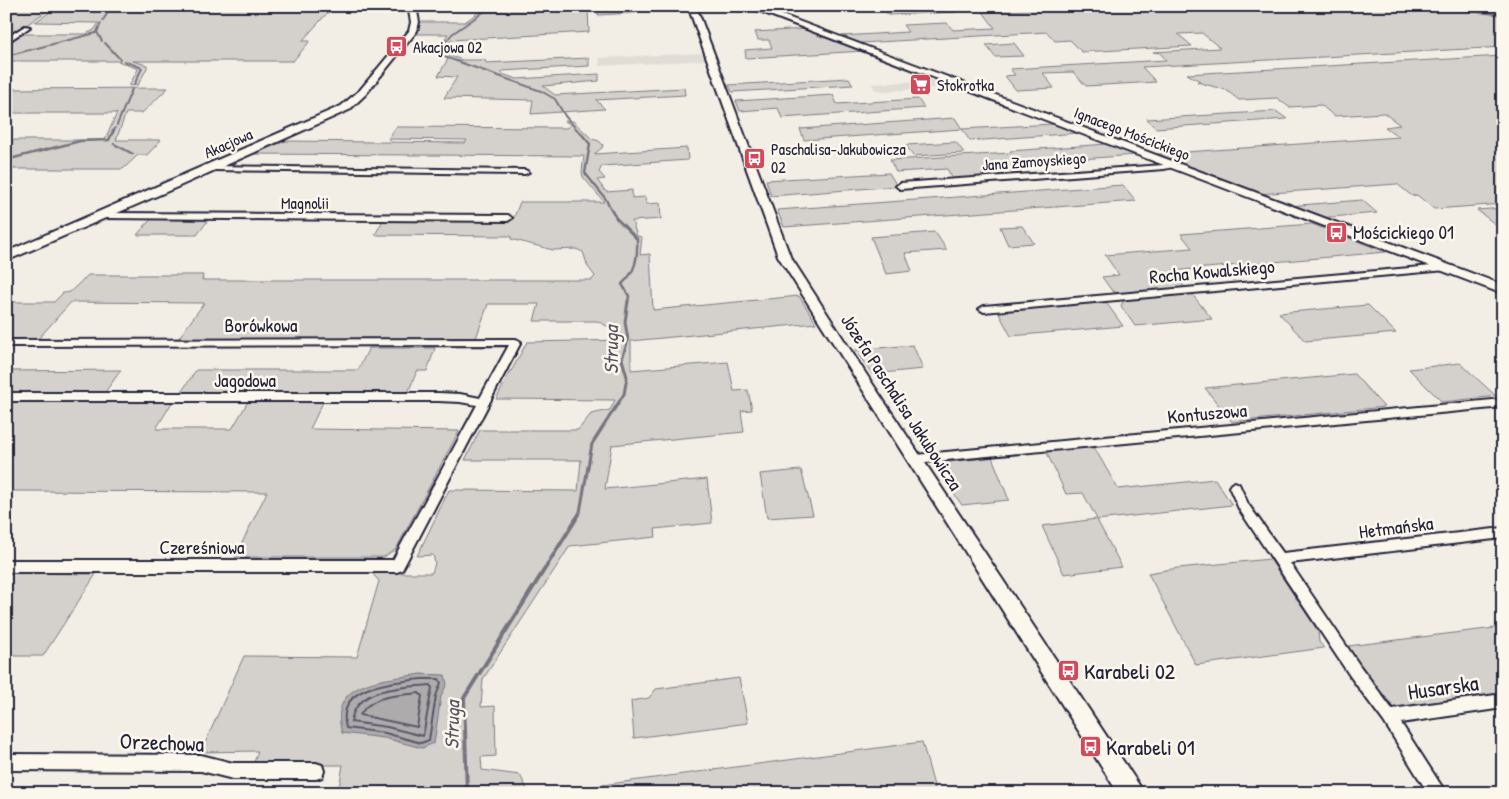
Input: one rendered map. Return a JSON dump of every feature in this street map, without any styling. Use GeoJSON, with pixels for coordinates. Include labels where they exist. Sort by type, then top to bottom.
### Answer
{"type":"FeatureCollection","features":[{"type":"Feature","properties":{"kind":"street","name":"Akacjowa"},"geometry":{"type":"LineString","coordinates":[[6,256],[332,115],[357,99],[413,31],[415,22],[412,6]]}},
{"type":"Feature","properties":{"kind":"street","name":"Józefa Paschalisa Jakubowicza"},"geometry":{"type":"LineString","coordinates":[[692,6],[784,256],[1131,793]]}},
{"type":"Feature","properties":{"kind":"street","name":"Ignacego Mościckiego"},"geometry":{"type":"LineString","coordinates":[[750,6],[1503,290]]}},
{"type":"Feature","properties":{"kind":"street"},"geometry":{"type":"LineString","coordinates":[[6,41],[27,27]]}},
{"type":"Feature","properties":{"kind":"street","name":"Jana Zamoyskiego"},"geometry":{"type":"LineString","coordinates":[[900,186],[1164,167],[1170,165]]}},
{"type":"Feature","properties":{"kind":"street"},"geometry":{"type":"LineString","coordinates":[[212,168],[525,172]]}},
{"type":"Feature","properties":{"kind":"street","name":"Magnolii"},"geometry":{"type":"LineString","coordinates":[[102,216],[508,218]]}},
{"type":"Feature","properties":{"kind":"street","name":"Rocha Kowalskiego"},"geometry":{"type":"LineString","coordinates":[[984,309],[1443,268]]}},
{"type":"Feature","properties":{"kind":"street","name":"Borówkowa"},"geometry":{"type":"LineString","coordinates":[[6,342],[516,342],[484,403]]}},
{"type":"Feature","properties":{"kind":"street","name":"Jagodowa"},"geometry":{"type":"LineString","coordinates":[[6,397],[460,398],[484,403]]}},
{"type":"Feature","properties":{"kind":"street","name":"Czereśniowa"},"geometry":{"type":"LineString","coordinates":[[6,566],[397,566],[484,403]]}},
{"type":"Feature","properties":{"kind":"street","name":"Kontuszowa"},"geometry":{"type":"LineString","coordinates":[[915,459],[1503,403]]}},
{"type":"Feature","properties":{"kind":"street"},"geometry":{"type":"LineString","coordinates":[[1235,487],[1243,506],[1286,558],[1355,670],[1389,717],[1438,793]]}},
{"type":"Feature","properties":{"kind":"street","name":"Hetmańska"},"geometry":{"type":"LineString","coordinates":[[1286,558],[1503,533]]}},
{"type":"Feature","properties":{"kind":"street","name":"Husarska"},"geometry":{"type":"LineString","coordinates":[[1389,717],[1503,701]]}},
{"type":"Feature","properties":{"kind":"street","name":"Orzechowa"},"geometry":{"type":"LineString","coordinates":[[6,762],[201,763],[233,771],[316,771]]}},
{"type":"Feature","properties":{"kind":"shaded area"},"geometry":{"type":"Polygon","coordinates":[[[6,6],[54,6],[6,39],[6,6]]]}},
{"type":"Feature","properties":{"kind":"shaded area"},"geometry":{"type":"Polygon","coordinates":[[[59,6],[349,6],[346,10],[330,10],[302,41],[310,41],[293,61],[133,61],[147,65],[147,68],[138,85],[129,86],[138,69],[118,61],[6,61],[6,44],[23,34],[86,34],[94,30],[99,23],[35,22],[59,6]]]}},
{"type":"Feature","properties":{"kind":"shaded area"},"geometry":{"type":"Polygon","coordinates":[[[487,6],[493,6],[486,12],[588,7],[589,32],[451,40],[440,52],[462,60],[485,60],[486,63],[589,58],[589,66],[502,71],[502,74],[517,79],[599,74],[599,81],[543,86],[555,95],[684,88],[685,95],[596,100],[605,109],[531,114],[533,100],[444,98],[457,77],[438,76],[448,59],[436,53],[448,34],[416,34],[420,22],[465,22],[487,6]]]}},
{"type":"Feature","properties":{"kind":"shaded area"},"geometry":{"type":"Polygon","coordinates":[[[635,6],[635,13],[598,15],[598,7],[635,6]]]}},
{"type":"Feature","properties":{"kind":"shaded area"},"geometry":{"type":"Polygon","coordinates":[[[951,6],[955,12],[888,15],[884,9],[951,6]]]}},
{"type":"Feature","properties":{"kind":"shaded area"},"geometry":{"type":"Polygon","coordinates":[[[1038,6],[1503,6],[1503,47],[1142,67],[1156,82],[1086,86],[1073,72],[1043,73],[1054,88],[1016,90],[1005,76],[1015,75],[1010,69],[1166,60],[1160,53],[1153,52],[1220,48],[1202,33],[1178,34],[1192,46],[1082,52],[1070,40],[1055,41],[1047,32],[861,43],[842,36],[908,32],[903,25],[947,23],[953,30],[995,28],[983,12],[1040,9],[1038,6]]]}},
{"type":"Feature","properties":{"kind":"shaded area"},"geometry":{"type":"Polygon","coordinates":[[[806,29],[864,51],[746,58],[745,50],[772,48],[769,40],[758,40],[755,32],[806,29]]]}},
{"type":"Feature","properties":{"kind":"shaded area"},"geometry":{"type":"Polygon","coordinates":[[[1014,43],[1024,56],[995,57],[986,45],[1014,43]]]}},
{"type":"Feature","properties":{"kind":"shaded area"},"geometry":{"type":"Polygon","coordinates":[[[702,53],[708,60],[599,66],[600,58],[702,53]]]}},
{"type":"Feature","properties":{"kind":"shaded area"},"geometry":{"type":"Polygon","coordinates":[[[1503,56],[1503,204],[1434,209],[1417,195],[1412,196],[1397,184],[1258,194],[1158,154],[1399,137],[1385,127],[1400,125],[1384,113],[1334,116],[1321,105],[1289,107],[1277,98],[1239,100],[1226,90],[1197,82],[1200,81],[1187,74],[1503,56]]]}},
{"type":"Feature","properties":{"kind":"shaded area"},"geometry":{"type":"Polygon","coordinates":[[[849,78],[853,85],[732,92],[729,85],[849,78]]]}},
{"type":"Feature","properties":{"kind":"shaded area"},"geometry":{"type":"Polygon","coordinates":[[[938,80],[951,85],[950,87],[888,91],[875,90],[872,84],[938,80]]]}},
{"type":"Feature","properties":{"kind":"shaded area"},"geometry":{"type":"Polygon","coordinates":[[[168,88],[142,113],[126,113],[116,140],[161,140],[147,155],[138,155],[123,169],[6,169],[6,140],[105,140],[117,113],[6,113],[6,89],[168,88]]]}},
{"type":"Feature","properties":{"kind":"shaded area"},"geometry":{"type":"Polygon","coordinates":[[[833,95],[837,104],[918,99],[924,108],[782,118],[778,108],[740,111],[736,101],[833,95]]]}},
{"type":"Feature","properties":{"kind":"shaded area"},"geometry":{"type":"Polygon","coordinates":[[[1276,111],[1287,119],[1155,128],[1147,119],[1276,111]]]}},
{"type":"Feature","properties":{"kind":"shaded area"},"geometry":{"type":"Polygon","coordinates":[[[955,118],[962,129],[804,140],[800,129],[955,118]]]}},
{"type":"Feature","properties":{"kind":"shaded area"},"geometry":{"type":"Polygon","coordinates":[[[565,121],[573,121],[592,139],[599,141],[603,145],[594,154],[687,148],[688,160],[602,166],[599,172],[605,179],[597,180],[606,192],[632,190],[632,198],[645,197],[646,204],[660,203],[661,219],[632,221],[637,236],[642,237],[640,255],[650,254],[653,310],[799,296],[816,323],[631,341],[631,370],[728,362],[734,391],[748,390],[752,410],[741,411],[744,432],[612,445],[605,489],[707,479],[712,523],[655,529],[656,537],[570,546],[483,679],[481,707],[495,706],[496,756],[481,757],[482,770],[520,775],[529,793],[338,793],[343,765],[253,765],[258,751],[201,752],[244,656],[357,657],[379,581],[372,573],[432,573],[435,563],[433,555],[417,556],[449,490],[578,491],[581,460],[465,460],[480,430],[578,430],[591,414],[610,410],[615,400],[496,399],[527,342],[630,340],[597,321],[534,321],[539,304],[488,304],[476,338],[178,339],[204,303],[71,302],[38,339],[6,339],[6,302],[54,302],[63,293],[70,292],[88,275],[203,275],[202,280],[592,280],[595,276],[588,267],[583,252],[576,249],[553,250],[511,239],[511,236],[375,235],[383,220],[513,220],[520,202],[604,202],[583,177],[584,156],[251,154],[286,141],[465,143],[467,140],[388,139],[396,127],[566,128],[571,125],[565,121]]]}},
{"type":"Feature","properties":{"kind":"shaded area"},"geometry":{"type":"Polygon","coordinates":[[[1053,124],[1078,133],[970,141],[962,129],[1053,124]]]}},
{"type":"Feature","properties":{"kind":"shaded area"},"geometry":{"type":"Polygon","coordinates":[[[956,142],[964,153],[913,156],[906,145],[956,142]]]}},
{"type":"Feature","properties":{"kind":"shaded area"},"geometry":{"type":"Polygon","coordinates":[[[1107,144],[1135,155],[1013,164],[1020,176],[954,181],[947,169],[896,172],[890,160],[1011,153],[1010,151],[1107,144]]]}},
{"type":"Feature","properties":{"kind":"shaded area"},"geometry":{"type":"Polygon","coordinates":[[[889,173],[897,186],[771,196],[766,180],[889,173]]]}},
{"type":"Feature","properties":{"kind":"shaded area"},"geometry":{"type":"Polygon","coordinates":[[[1123,185],[1136,201],[784,227],[777,210],[1123,185]]]}},
{"type":"Feature","properties":{"kind":"shaded area"},"geometry":{"type":"Polygon","coordinates":[[[1362,200],[1377,213],[1320,218],[1288,206],[1362,200]]]}},
{"type":"Feature","properties":{"kind":"shaded area"},"geometry":{"type":"Polygon","coordinates":[[[1503,208],[1503,223],[1495,224],[1477,210],[1503,208]]]}},
{"type":"Feature","properties":{"kind":"shaded area"},"geometry":{"type":"Polygon","coordinates":[[[151,219],[209,219],[197,235],[137,235],[151,219]]]}},
{"type":"Feature","properties":{"kind":"shaded area"},"geometry":{"type":"Polygon","coordinates":[[[1312,224],[1386,252],[1172,271],[1186,289],[1121,294],[1112,291],[1102,277],[1119,275],[1105,255],[1192,248],[1181,234],[1312,224]]]}},
{"type":"Feature","properties":{"kind":"shaded area"},"geometry":{"type":"Polygon","coordinates":[[[1022,226],[1034,243],[1008,245],[1000,227],[1022,226]]]}},
{"type":"Feature","properties":{"kind":"shaded area"},"geometry":{"type":"Polygon","coordinates":[[[935,232],[947,250],[905,253],[912,271],[886,274],[871,237],[935,232]]]}},
{"type":"Feature","properties":{"kind":"shaded area"},"geometry":{"type":"Polygon","coordinates":[[[1192,294],[1212,319],[1135,326],[1121,306],[1124,300],[1192,294]]]}},
{"type":"Feature","properties":{"kind":"shaded area"},"geometry":{"type":"Polygon","coordinates":[[[1105,301],[1123,326],[1011,336],[997,310],[1105,301]]]}},
{"type":"Feature","properties":{"kind":"shaded area"},"geometry":{"type":"Polygon","coordinates":[[[1368,305],[1396,333],[1305,341],[1279,313],[1368,305]]]}},
{"type":"Feature","properties":{"kind":"shaded area"},"geometry":{"type":"Polygon","coordinates":[[[913,345],[923,369],[872,374],[855,350],[913,345]]]}},
{"type":"Feature","properties":{"kind":"shaded area"},"geometry":{"type":"Polygon","coordinates":[[[369,348],[435,348],[427,371],[417,371],[407,395],[180,394],[196,370],[358,370],[369,348]]]}},
{"type":"Feature","properties":{"kind":"shaded area"},"geometry":{"type":"Polygon","coordinates":[[[1460,363],[1496,396],[1442,402],[1409,369],[1460,363]]]}},
{"type":"Feature","properties":{"kind":"shaded area"},"geometry":{"type":"Polygon","coordinates":[[[121,370],[103,395],[6,394],[6,371],[121,370]]]}},
{"type":"Feature","properties":{"kind":"shaded area"},"geometry":{"type":"Polygon","coordinates":[[[1354,374],[1384,407],[1232,422],[1205,388],[1354,374]]]}},
{"type":"Feature","properties":{"kind":"shaded area"},"geometry":{"type":"Polygon","coordinates":[[[6,399],[174,399],[156,429],[232,429],[249,400],[324,400],[310,429],[459,431],[396,549],[384,557],[235,557],[267,492],[6,491],[6,399]]]}},
{"type":"Feature","properties":{"kind":"shaded area"},"geometry":{"type":"Polygon","coordinates":[[[1094,447],[1118,489],[1215,479],[1232,505],[1097,520],[1122,567],[1064,574],[1042,526],[1097,519],[1083,493],[1066,494],[1046,451],[1094,447]]]}},
{"type":"Feature","properties":{"kind":"shaded area"},"geometry":{"type":"Polygon","coordinates":[[[992,457],[1009,500],[962,505],[932,464],[992,457]]]}},
{"type":"Feature","properties":{"kind":"shaded area"},"geometry":{"type":"Polygon","coordinates":[[[801,470],[813,515],[767,518],[760,474],[801,470]]]}},
{"type":"Feature","properties":{"kind":"shaded area"},"geometry":{"type":"Polygon","coordinates":[[[1270,559],[1318,631],[1319,642],[1324,648],[1196,665],[1148,573],[1178,568],[1270,559]]]}},
{"type":"Feature","properties":{"kind":"shaded area"},"geometry":{"type":"Polygon","coordinates":[[[6,573],[96,574],[43,656],[6,656],[6,573]]]}},
{"type":"Feature","properties":{"kind":"shaded area"},"geometry":{"type":"Polygon","coordinates":[[[1503,627],[1503,693],[1399,708],[1383,698],[1348,646],[1503,627]]]}},
{"type":"Feature","properties":{"kind":"shaded area"},"geometry":{"type":"Polygon","coordinates":[[[739,678],[748,723],[634,738],[631,701],[649,698],[656,689],[739,678]]]}},
{"type":"Feature","properties":{"kind":"shaded area"},"geometry":{"type":"Polygon","coordinates":[[[922,742],[936,793],[542,793],[922,742]]]}},
{"type":"Feature","properties":{"kind":"water"},"geometry":{"type":"Polygon","coordinates":[[[421,674],[445,675],[447,684],[441,696],[434,743],[422,748],[384,738],[342,733],[340,715],[343,702],[351,693],[362,686],[376,681],[421,674]]]}},
{"type":"Feature","properties":{"kind":"waterway"},"geometry":{"type":"LineString","coordinates":[[109,11],[111,6]]}},
{"type":"Feature","properties":{"kind":"waterway","name":"Struga"},"geometry":{"type":"LineString","coordinates":[[492,6],[452,34],[438,52],[445,57],[541,91],[555,99],[565,116],[580,133]]}},
{"type":"Feature","properties":{"kind":"waterway"},"geometry":{"type":"LineString","coordinates":[[1429,6],[1503,15]]}},
{"type":"Feature","properties":{"kind":"waterway"},"geometry":{"type":"LineString","coordinates":[[103,20],[107,14]]}},
{"type":"Feature","properties":{"kind":"waterway"},"geometry":{"type":"LineString","coordinates":[[101,23],[97,32],[102,41]]}},
{"type":"Feature","properties":{"kind":"waterway"},"geometry":{"type":"LineString","coordinates":[[6,56],[96,33]]}},
{"type":"Feature","properties":{"kind":"waterway"},"geometry":{"type":"LineString","coordinates":[[105,43],[120,59]]}},
{"type":"Feature","properties":{"kind":"waterway"},"geometry":{"type":"LineString","coordinates":[[124,61],[142,68],[134,85]]}},
{"type":"Feature","properties":{"kind":"waterway"},"geometry":{"type":"LineString","coordinates":[[117,125],[132,89]]}},
{"type":"Feature","properties":{"kind":"waterway"},"geometry":{"type":"LineString","coordinates":[[113,133],[115,128]]}},
{"type":"Feature","properties":{"kind":"waterway"},"geometry":{"type":"LineString","coordinates":[[6,160],[80,141],[109,140],[113,131]]}},
{"type":"Feature","properties":{"kind":"waterway","name":"Struga"},"geometry":{"type":"LineString","coordinates":[[579,131],[590,144],[585,173],[605,198],[616,218],[637,239],[635,264],[622,284],[629,296],[628,302]]}},
{"type":"Feature","properties":{"kind":"waterway"},"geometry":{"type":"LineString","coordinates":[[114,144],[133,154]]}},
{"type":"Feature","properties":{"kind":"waterway","name":"Struga"},"geometry":{"type":"LineString","coordinates":[[575,520],[580,512],[592,444],[624,394],[627,377],[622,359],[628,340],[625,322],[628,301]]}},
{"type":"Feature","properties":{"kind":"waterway","name":"Struga"},"geometry":{"type":"LineString","coordinates":[[467,793],[464,698],[576,519]]}},
{"type":"Feature","properties":{"kind":"place","name":"Akacjowa 02"},"geometry":{"type":"Point","coordinates":[397,47]}},
{"type":"Feature","properties":{"kind":"place","name":"Stokrotka"},"geometry":{"type":"Point","coordinates":[921,85]}},
{"type":"Feature","properties":{"kind":"place","name":"Paschalisa-Jakubowicza 02"},"geometry":{"type":"Point","coordinates":[755,158]}},
{"type":"Feature","properties":{"kind":"place","name":"Mościckiego 01"},"geometry":{"type":"Point","coordinates":[1337,232]}},
{"type":"Feature","properties":{"kind":"place","name":"Karabeli 02"},"geometry":{"type":"Point","coordinates":[1068,671]}},
{"type":"Feature","properties":{"kind":"place","name":"Karabeli 01"},"geometry":{"type":"Point","coordinates":[1090,747]}}]}
